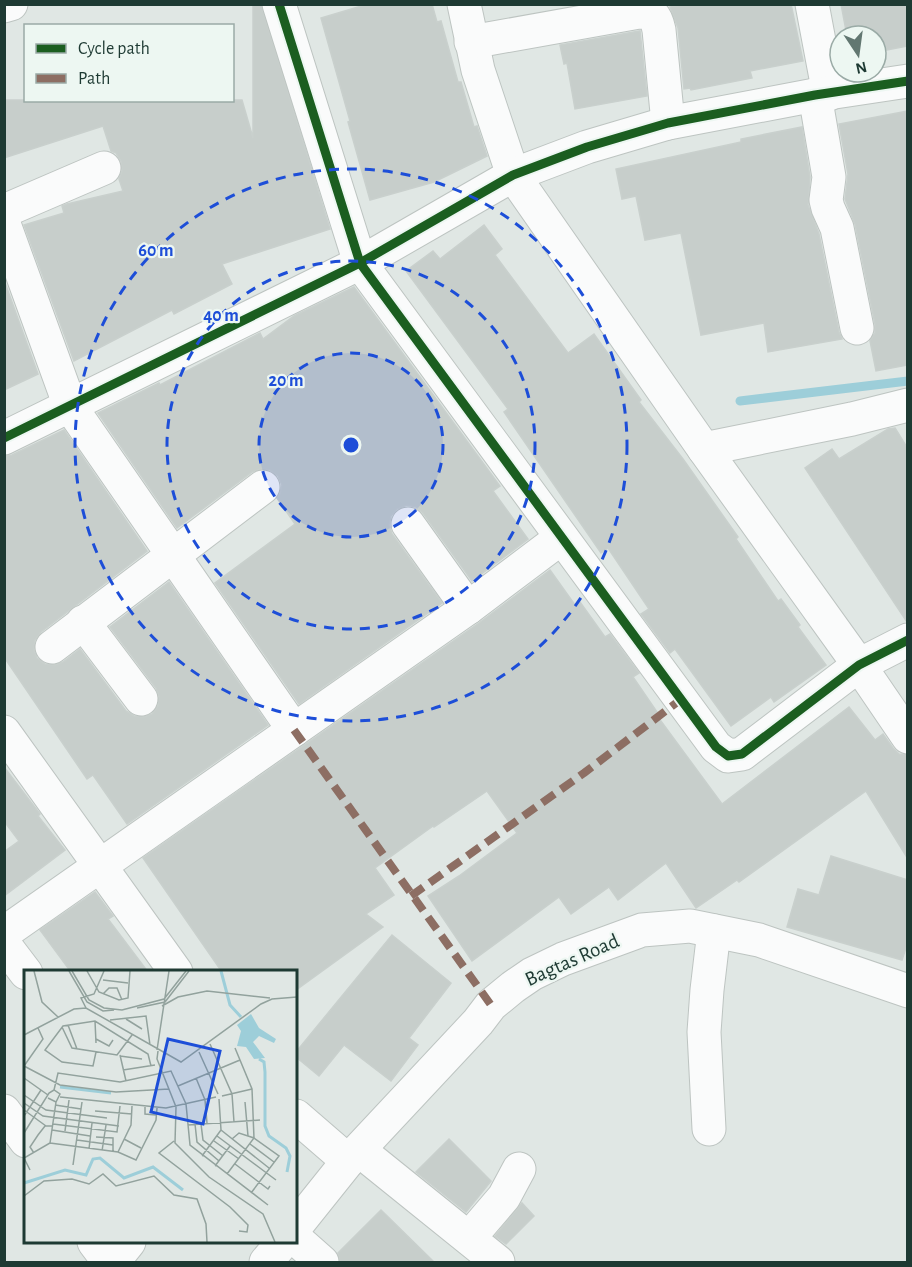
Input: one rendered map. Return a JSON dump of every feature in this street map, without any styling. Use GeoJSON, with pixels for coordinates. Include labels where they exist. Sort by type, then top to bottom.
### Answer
{"type":"FeatureCollection","features":[{"type":"Feature","properties":{"kind":"street"},"geometry":{"type":"LineString","coordinates":[[4,6],[10,4]]}},
{"type":"Feature","properties":{"kind":"street"},"geometry":{"type":"LineString","coordinates":[[279,4],[360,263],[716,747],[728,756],[742,754],[859,665],[908,640]]}},
{"type":"Feature","properties":{"kind":"street"},"geometry":{"type":"LineString","coordinates":[[464,4],[471,42],[513,175],[908,737]]}},
{"type":"Feature","properties":{"kind":"street"},"geometry":{"type":"LineString","coordinates":[[812,4],[829,177],[826,200],[837,228],[857,328]]}},
{"type":"Feature","properties":{"kind":"street"},"geometry":{"type":"LineString","coordinates":[[471,42],[639,12],[651,12],[656,17],[659,30],[668,123]]}},
{"type":"Feature","properties":{"kind":"street"},"geometry":{"type":"LineString","coordinates":[[4,438],[360,263],[513,175],[587,147],[668,123],[822,94],[908,81]]}},
{"type":"Feature","properties":{"kind":"street"},"geometry":{"type":"LineString","coordinates":[[4,211],[104,168]]}},
{"type":"Feature","properties":{"kind":"street"},"geometry":{"type":"LineString","coordinates":[[4,224],[70,406],[294,730]]}},
{"type":"Feature","properties":{"kind":"street"},"geometry":{"type":"LineString","coordinates":[[704,449],[852,419],[908,405]]}},
{"type":"Feature","properties":{"kind":"street"},"geometry":{"type":"LineString","coordinates":[[52,647],[263,487]]}},
{"type":"Feature","properties":{"kind":"street"},"geometry":{"type":"LineString","coordinates":[[408,524],[468,608]]}},
{"type":"Feature","properties":{"kind":"street"},"geometry":{"type":"LineString","coordinates":[[4,933],[468,608],[561,538]]}},
{"type":"Feature","properties":{"kind":"street"},"geometry":{"type":"LineString","coordinates":[[83,622],[141,699]]}},
{"type":"Feature","properties":{"kind":"street"},"geometry":{"type":"LineString","coordinates":[[4,732],[175,970]]}},
{"type":"Feature","properties":{"kind":"street","name":"Bagtas Road"},"geometry":{"type":"LineString","coordinates":[[297,1225],[353,1155],[478,1022],[491,1005],[532,974],[603,943],[642,930],[690,926],[759,940],[908,991]]}},
{"type":"Feature","properties":{"kind":"street"},"geometry":{"type":"LineString","coordinates":[[709,1129],[704,1032],[714,931]]}},
{"type":"Feature","properties":{"kind":"street"},"geometry":{"type":"LineString","coordinates":[[4,944],[24,970]]}},
{"type":"Feature","properties":{"kind":"street"},"geometry":{"type":"LineString","coordinates":[[4,1112],[24,1138]]}},
{"type":"Feature","properties":{"kind":"street"},"geometry":{"type":"LineString","coordinates":[[297,1117],[469,1238],[498,1263]]}},
{"type":"Feature","properties":{"kind":"street"},"geometry":{"type":"LineString","coordinates":[[469,1238],[504,1197],[519,1169]]}},
{"type":"Feature","properties":{"kind":"street"},"geometry":{"type":"LineString","coordinates":[[297,1240],[322,1263]]}},
{"type":"Feature","properties":{"kind":"street"},"geometry":{"type":"LineString","coordinates":[[95,1243],[111,1263],[128,1243]]}},
{"type":"Feature","properties":{"kind":"street"},"geometry":{"type":"LineString","coordinates":[[266,1263],[282,1243]]}},
{"type":"Feature","properties":{"kind":"building"},"geometry":{"type":"Polygon","coordinates":[[[253,4],[261,4],[330,229],[222,264],[232,284],[174,314],[172,310],[74,361],[24,225],[64,213],[62,206],[67,204],[123,191],[119,179],[122,171],[121,161],[116,153],[111,151],[103,126],[4,158],[4,100],[24,100],[24,102],[234,102],[234,100],[242,100],[253,138],[253,4]]]}},
{"type":"Feature","properties":{"kind":"building"},"geometry":{"type":"Polygon","coordinates":[[[368,4],[432,4],[437,22],[441,21],[458,82],[461,82],[474,127],[477,126],[487,156],[434,182],[370,200],[321,18],[368,4]]]}},
{"type":"Feature","properties":{"kind":"building"},"geometry":{"type":"Polygon","coordinates":[[[685,4],[791,4],[803,61],[750,71],[752,78],[691,90],[690,88],[684,89],[678,28],[670,7],[685,4]]]}},
{"type":"Feature","properties":{"kind":"building"},"geometry":{"type":"Polygon","coordinates":[[[841,4],[908,4],[908,46],[888,50],[888,24],[845,24],[841,4]]]}},
{"type":"Feature","properties":{"kind":"building"},"geometry":{"type":"Polygon","coordinates":[[[640,31],[647,96],[575,109],[567,63],[564,64],[560,45],[640,31]]]}},
{"type":"Feature","properties":{"kind":"building"},"geometry":{"type":"Polygon","coordinates":[[[908,111],[908,365],[876,371],[870,341],[875,333],[875,324],[855,224],[845,199],[848,174],[839,124],[908,111]]]}},
{"type":"Feature","properties":{"kind":"building"},"geometry":{"type":"Polygon","coordinates":[[[802,127],[810,177],[808,205],[819,234],[842,339],[768,352],[764,323],[701,335],[681,233],[645,240],[636,196],[622,199],[616,169],[802,127]]]}},
{"type":"Feature","properties":{"kind":"building"},"geometry":{"type":"Polygon","coordinates":[[[484,225],[502,249],[495,255],[568,353],[594,334],[641,400],[639,402],[738,537],[736,539],[778,601],[781,599],[826,665],[774,702],[771,697],[731,726],[675,649],[670,653],[641,614],[649,609],[608,548],[601,553],[504,412],[508,409],[406,271],[433,251],[440,259],[484,225]]]}},
{"type":"Feature","properties":{"kind":"building"},"geometry":{"type":"Polygon","coordinates":[[[4,280],[38,374],[4,390],[4,280]]]}},
{"type":"Feature","properties":{"kind":"building"},"geometry":{"type":"Polygon","coordinates":[[[354,287],[500,486],[493,491],[528,539],[472,581],[423,513],[416,507],[407,505],[397,509],[391,516],[389,525],[392,534],[442,603],[299,704],[215,583],[295,524],[277,498],[282,485],[278,476],[270,470],[260,469],[252,472],[177,528],[98,413],[159,383],[160,385],[260,333],[263,339],[294,316],[354,287]]]}},
{"type":"Feature","properties":{"kind":"building"},"geometry":{"type":"Polygon","coordinates":[[[895,428],[908,449],[907,622],[805,468],[832,449],[839,459],[888,429],[895,428]]]}},
{"type":"Feature","properties":{"kind":"building"},"geometry":{"type":"Polygon","coordinates":[[[64,430],[147,551],[41,632],[35,640],[34,650],[37,658],[45,664],[55,665],[80,649],[126,711],[134,716],[144,717],[152,714],[158,706],[159,696],[156,688],[110,627],[169,582],[268,725],[127,824],[93,775],[87,779],[4,657],[4,456],[12,455],[64,430]]]}},
{"type":"Feature","properties":{"kind":"building"},"geometry":{"type":"Polygon","coordinates":[[[550,570],[575,605],[580,602],[605,637],[610,634],[639,673],[633,677],[657,712],[655,713],[722,804],[849,707],[875,740],[883,734],[899,754],[908,755],[908,859],[866,791],[739,882],[737,880],[696,908],[666,863],[618,900],[609,887],[571,914],[559,897],[472,961],[428,896],[517,833],[487,791],[375,868],[394,895],[366,914],[383,927],[297,989],[297,970],[221,970],[143,858],[479,623],[550,570]]]}},
{"type":"Feature","properties":{"kind":"building"},"geometry":{"type":"Polygon","coordinates":[[[4,767],[65,850],[4,896],[4,852],[19,841],[4,821],[4,767]]]}},
{"type":"Feature","properties":{"kind":"building"},"geometry":{"type":"Polygon","coordinates":[[[831,856],[908,880],[908,942],[902,960],[787,927],[798,889],[819,895],[831,856]]]}},
{"type":"Feature","properties":{"kind":"building"},"geometry":{"type":"Polygon","coordinates":[[[95,892],[113,916],[108,919],[146,970],[70,970],[40,930],[95,892]]]}},
{"type":"Feature","properties":{"kind":"building"},"geometry":{"type":"Polygon","coordinates":[[[392,935],[451,983],[409,1038],[418,1045],[391,1081],[344,1045],[319,1076],[297,1058],[297,1051],[392,935]]]}},
{"type":"Feature","properties":{"kind":"building"},"geometry":{"type":"Polygon","coordinates":[[[449,1139],[491,1181],[466,1212],[416,1172],[449,1139]]]}},
{"type":"Feature","properties":{"kind":"building"},"geometry":{"type":"Polygon","coordinates":[[[522,1203],[534,1216],[506,1244],[495,1236],[522,1203]]]}},
{"type":"Feature","properties":{"kind":"building"},"geometry":{"type":"Polygon","coordinates":[[[381,1210],[435,1263],[340,1263],[338,1253],[381,1210]]]}},
{"type":"Feature","properties":{"kind":"waterway"},"geometry":{"type":"LineString","coordinates":[[740,401],[908,381]]}},
{"type":"Feature","properties":{"kind":"marked path"},"geometry":{"type":"LineString","coordinates":[[411,896],[584,773],[680,700]]}},
{"type":"Feature","properties":{"kind":"marked path"},"geometry":{"type":"LineString","coordinates":[[294,730],[491,1005]]}},
{"type":"Feature","properties":{"kind":"cycle path"},"geometry":{"type":"LineString","coordinates":[[279,4],[360,263],[716,747],[728,756],[742,754],[859,665],[908,640]]}},
{"type":"Feature","properties":{"kind":"cycle path"},"geometry":{"type":"LineString","coordinates":[[4,438],[360,263],[513,175],[587,147],[668,123],[815,95],[908,81]]}}]}
